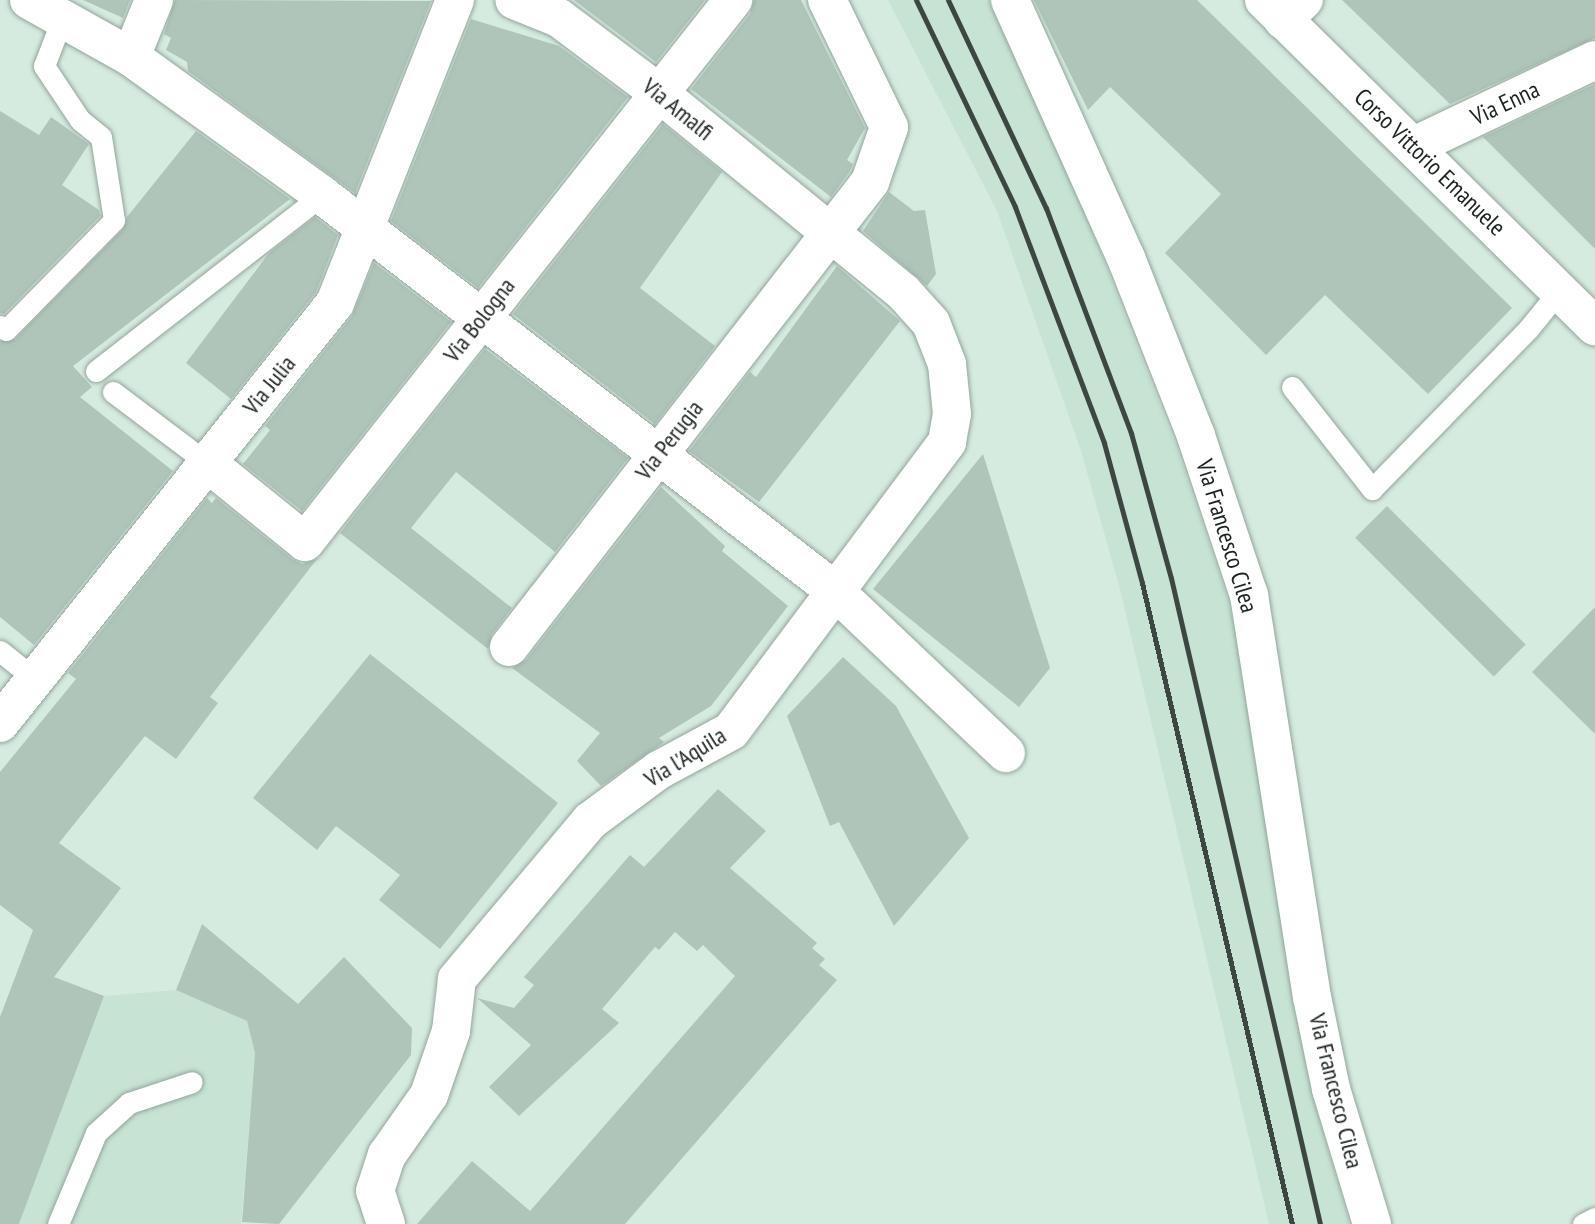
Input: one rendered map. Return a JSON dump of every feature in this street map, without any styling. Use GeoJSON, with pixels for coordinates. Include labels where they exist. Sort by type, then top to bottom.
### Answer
{"type":"FeatureCollection","features":[{"type":"Feature","properties":{"kind":"street"},"geometry":{"type":"LineString","coordinates":[[29,0],[131,57],[322,195],[834,590],[1006,753]]}},
{"type":"Feature","properties":{"kind":"street"},"geometry":{"type":"LineString","coordinates":[[131,57],[154,0]]}},
{"type":"Feature","properties":{"kind":"street","name":"Via Julia"},"geometry":{"type":"LineString","coordinates":[[0,723],[335,303],[367,231],[455,0]]}},
{"type":"Feature","properties":{"kind":"street","name":"Via Amalfi"},"geometry":{"type":"LineString","coordinates":[[514,0],[559,18],[660,93],[830,235]]}},
{"type":"Feature","properties":{"kind":"street","name":"Via Bologna"},"geometry":{"type":"LineString","coordinates":[[206,462],[305,541],[733,0]]}},
{"type":"Feature","properties":{"kind":"street","name":"Via Perugia"},"geometry":{"type":"LineString","coordinates":[[509,647],[870,182],[888,127],[827,0]]}},
{"type":"Feature","properties":{"kind":"street","name":"Via Francesco Cilea"},"geometry":{"type":"LineString","coordinates":[[1010,0],[1126,258],[1196,436],[1249,595],[1312,997],[1331,1089],[1372,1224]]}},
{"type":"Feature","properties":{"kind":"street","name":"Corso Vittorio Emanuele"},"geometry":{"type":"LineString","coordinates":[[1284,7],[1414,146],[1595,326]]}},
{"type":"Feature","properties":{"kind":"street","name":"Via Enna"},"geometry":{"type":"LineString","coordinates":[[1414,146],[1595,61]]}},
{"type":"Feature","properties":{"kind":"street","name":"Via l'Aquila"},"geometry":{"type":"LineString","coordinates":[[386,1224],[374,1191],[387,1155],[429,1095],[451,1031],[457,979],[590,821],[659,770],[731,731],[947,442],[952,415],[947,364],[931,324],[903,292],[830,235]]}},
{"type":"Feature","properties":{"kind":"lane"},"geometry":{"type":"LineString","coordinates":[[0,326],[6,330],[114,220],[101,136],[80,120],[44,66],[62,19]]}},
{"type":"Feature","properties":{"kind":"lane"},"geometry":{"type":"LineString","coordinates":[[96,372],[322,195]]}},
{"type":"Feature","properties":{"kind":"lane"},"geometry":{"type":"LineString","coordinates":[[1292,387],[1372,489],[1530,328],[1560,290]]}},
{"type":"Feature","properties":{"kind":"lane"},"geometry":{"type":"LineString","coordinates":[[113,391],[206,462]]}},
{"type":"Feature","properties":{"kind":"lane"},"geometry":{"type":"LineString","coordinates":[[0,651],[35,679]]}},
{"type":"Feature","properties":{"kind":"lane"},"geometry":{"type":"LineString","coordinates":[[58,1224],[96,1133],[129,1103],[192,1082]]}},
{"type":"Feature","properties":{"kind":"lane"},"geometry":{"type":"LineString","coordinates":[[1583,1224],[1595,1218]]}},
{"type":"Feature","properties":{"kind":"shaded area"},"geometry":{"type":"Polygon","coordinates":[[[888,0],[989,0],[1079,197],[1177,449],[1226,594],[1259,722],[1294,997],[1313,1098],[1350,1224],[1269,1224],[1120,589],[1081,451],[997,211],[888,0]]]}},
{"type":"Feature","properties":{"kind":"shaded area"},"geometry":{"type":"Polygon","coordinates":[[[176,990],[247,1021],[255,1053],[241,1224],[19,1224],[104,996],[176,990]]]}},
{"type":"Feature","properties":{"kind":"building"},"geometry":{"type":"Polygon","coordinates":[[[83,0],[130,0],[123,18],[83,0]]]}},
{"type":"Feature","properties":{"kind":"building"},"geometry":{"type":"Polygon","coordinates":[[[175,0],[431,1],[355,193],[188,71],[187,62],[166,50],[171,38],[164,34],[175,0]]]}},
{"type":"Feature","properties":{"kind":"building"},"geometry":{"type":"Polygon","coordinates":[[[574,0],[705,0],[656,62],[574,0]]]}},
{"type":"Feature","properties":{"kind":"building"},"geometry":{"type":"Polygon","coordinates":[[[754,0],[801,0],[865,128],[847,160],[853,164],[850,171],[831,197],[691,89],[750,14],[754,0]]]}},
{"type":"Feature","properties":{"kind":"building"},"geometry":{"type":"Polygon","coordinates":[[[1034,0],[1197,0],[1512,308],[1428,394],[1325,295],[1266,355],[1165,253],[1221,194],[1110,87],[1088,110],[1034,0]]]}},
{"type":"Feature","properties":{"kind":"building"},"geometry":{"type":"Polygon","coordinates":[[[1342,0],[1595,0],[1595,38],[1450,104],[1342,0]]]}},
{"type":"Feature","properties":{"kind":"building"},"geometry":{"type":"Polygon","coordinates":[[[471,19],[559,46],[628,97],[478,288],[391,221],[471,19]]]}},
{"type":"Feature","properties":{"kind":"building"},"geometry":{"type":"Polygon","coordinates":[[[1595,84],[1595,249],[1483,137],[1595,84]]]}},
{"type":"Feature","properties":{"kind":"building"},"geometry":{"type":"Polygon","coordinates":[[[0,111],[39,135],[51,117],[89,144],[62,185],[99,210],[100,216],[4,314],[0,313],[0,111]]]}},
{"type":"Feature","properties":{"kind":"building"},"geometry":{"type":"Polygon","coordinates":[[[663,124],[722,172],[640,288],[715,346],[655,424],[513,314],[663,124]]]}},
{"type":"Feature","properties":{"kind":"building"},"geometry":{"type":"Polygon","coordinates":[[[196,131],[290,199],[73,366],[92,387],[80,397],[173,471],[34,645],[0,617],[0,341],[15,339],[123,229],[127,217],[196,131]]]}},
{"type":"Feature","properties":{"kind":"building"},"geometry":{"type":"Polygon","coordinates":[[[889,192],[914,211],[925,210],[936,274],[927,286],[863,231],[889,192]]]}},
{"type":"Feature","properties":{"kind":"building"},"geometry":{"type":"Polygon","coordinates":[[[315,217],[338,235],[316,292],[231,399],[186,363],[269,253],[315,217]]]}},
{"type":"Feature","properties":{"kind":"building"},"geometry":{"type":"Polygon","coordinates":[[[374,263],[451,322],[302,511],[243,464],[270,430],[265,426],[352,316],[374,263]]]}},
{"type":"Feature","properties":{"kind":"building"},"geometry":{"type":"Polygon","coordinates":[[[837,266],[900,321],[759,502],[689,451],[750,372],[756,377],[837,266]]]}},
{"type":"Feature","properties":{"kind":"building"},"geometry":{"type":"Polygon","coordinates":[[[485,349],[628,458],[555,552],[456,472],[411,528],[512,608],[492,634],[488,649],[340,533],[485,349]]]}},
{"type":"Feature","properties":{"kind":"building"},"geometry":{"type":"Polygon","coordinates":[[[983,454],[1050,668],[1019,707],[873,589],[983,454]]]}},
{"type":"Feature","properties":{"kind":"building"},"geometry":{"type":"Polygon","coordinates":[[[661,487],[725,546],[722,551],[788,606],[711,706],[659,738],[664,742],[601,786],[577,761],[600,733],[512,668],[526,660],[661,487]]]}},
{"type":"Feature","properties":{"kind":"building"},"geometry":{"type":"Polygon","coordinates":[[[207,498],[212,503],[216,498],[292,559],[302,564],[317,559],[210,697],[218,703],[176,759],[145,736],[59,843],[121,888],[54,977],[104,996],[19,1224],[0,1224],[0,1017],[33,930],[0,905],[0,772],[76,679],[68,673],[207,498]]]}},
{"type":"Feature","properties":{"kind":"building"},"geometry":{"type":"Polygon","coordinates":[[[1387,506],[1526,645],[1494,676],[1355,538],[1387,506]]]}},
{"type":"Feature","properties":{"kind":"building"},"geometry":{"type":"Polygon","coordinates":[[[1595,607],[1595,734],[1532,672],[1595,607]]]}},
{"type":"Feature","properties":{"kind":"building"},"geometry":{"type":"Polygon","coordinates":[[[370,654],[558,803],[440,949],[379,900],[400,875],[336,826],[317,850],[253,798],[370,654]]]}},
{"type":"Feature","properties":{"kind":"building"},"geometry":{"type":"Polygon","coordinates":[[[843,657],[896,706],[969,838],[894,926],[839,822],[830,826],[787,716],[843,657]]]}},
{"type":"Feature","properties":{"kind":"building"},"geometry":{"type":"Polygon","coordinates":[[[718,789],[766,831],[730,868],[817,943],[812,948],[825,959],[819,965],[837,980],[625,1224],[417,1224],[472,1161],[530,1211],[735,976],[703,945],[697,951],[675,932],[659,950],[655,947],[602,1009],[619,1023],[519,1116],[489,1087],[531,1045],[477,998],[514,1008],[534,985],[524,977],[630,855],[644,867],[718,789]]]}},
{"type":"Feature","properties":{"kind":"building"},"geometry":{"type":"Polygon","coordinates":[[[202,924],[298,1004],[344,957],[412,1028],[411,1055],[279,1224],[242,1222],[255,1053],[247,1021],[176,990],[202,924]]]}},
{"type":"Feature","properties":{"kind":"railway"},"geometry":{"type":"LineString","coordinates":[[916,0],[1015,207],[1104,443],[1142,583],[1292,1224]]}},
{"type":"Feature","properties":{"kind":"railway"},"geometry":{"type":"LineString","coordinates":[[948,0],[1046,208],[1131,433],[1171,578],[1320,1224]]}}]}
